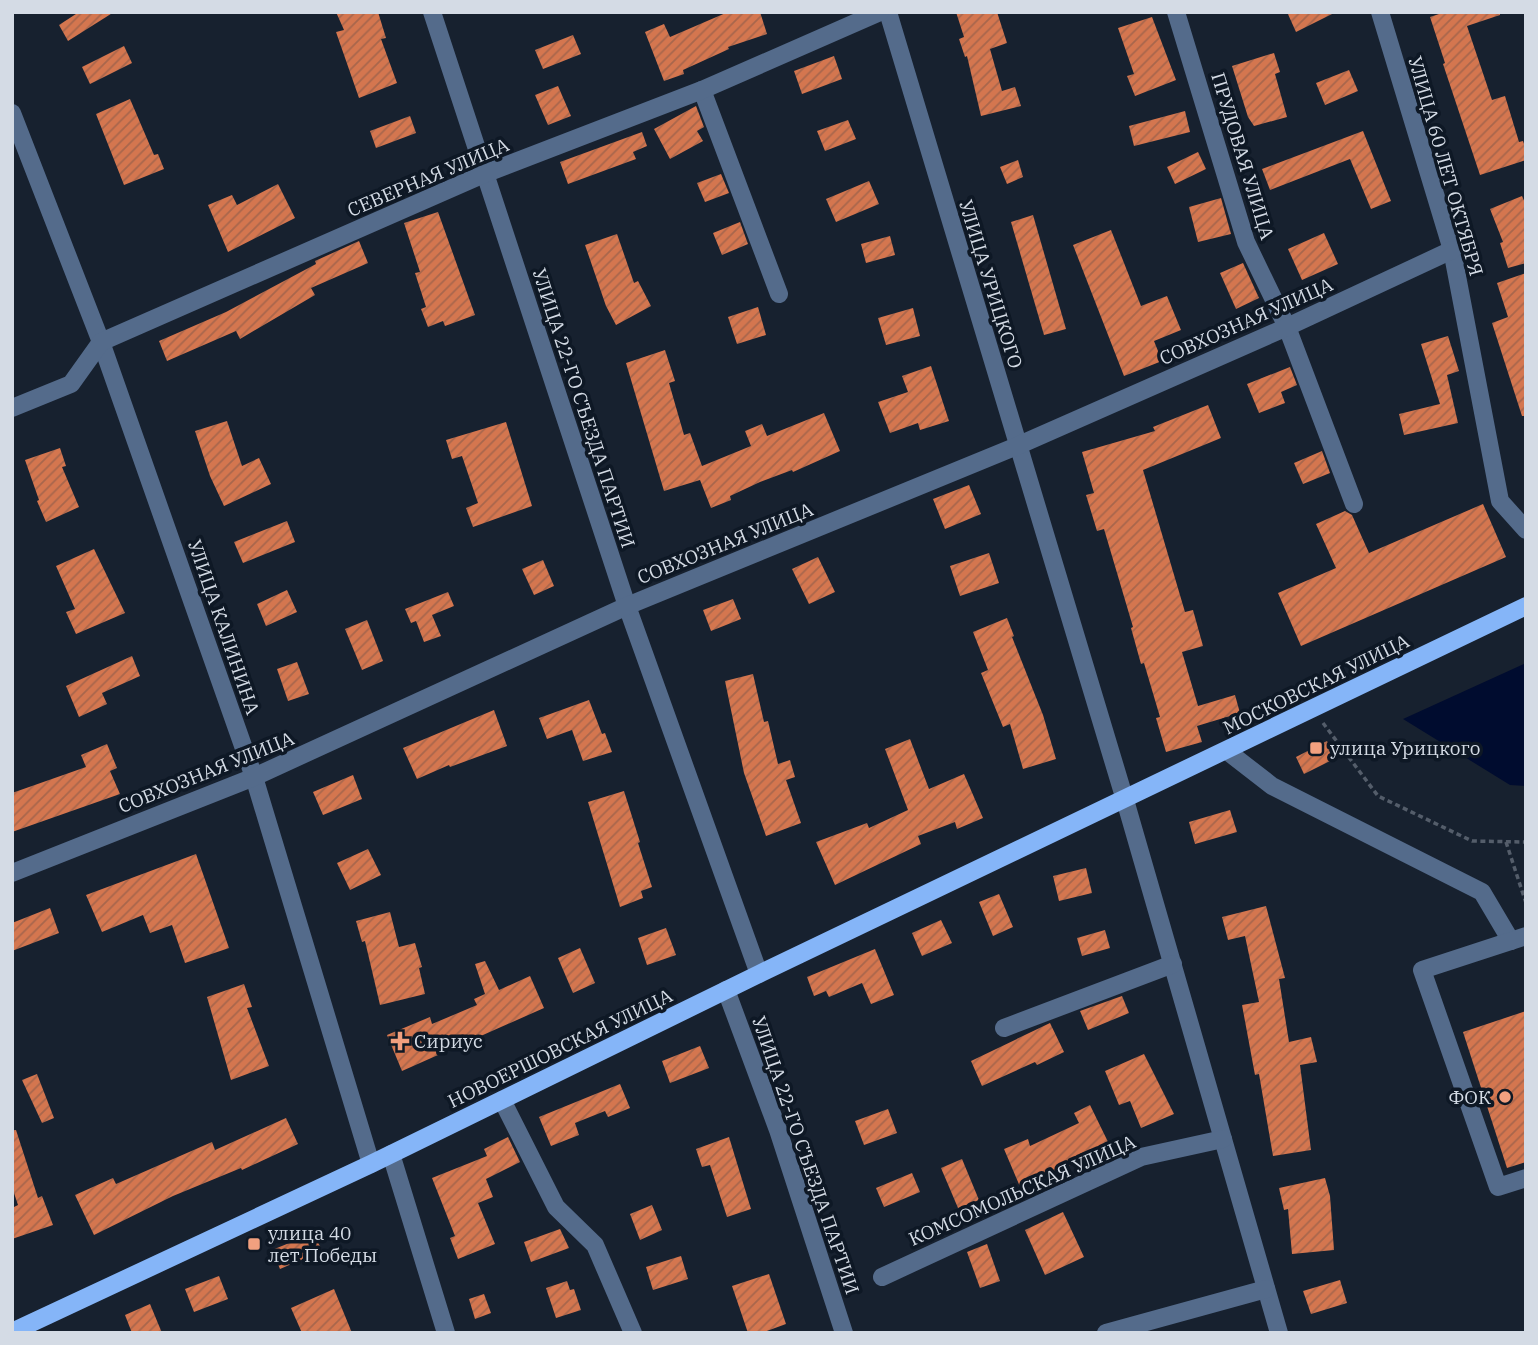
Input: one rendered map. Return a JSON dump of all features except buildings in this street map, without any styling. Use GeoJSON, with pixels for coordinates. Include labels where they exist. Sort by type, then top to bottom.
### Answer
{"type":"FeatureCollection","features":[{"type":"Feature","properties":{"kind":"main road","name":"МОСКОВСКАЯ УЛИЦА"},"geometry":{"type":"LineString","coordinates":[[1125,800],[1526,606]]}},
{"type":"Feature","properties":{"kind":"main road","name":"НОВОЕРШОВСКАЯ УЛИЦА"},"geometry":{"type":"LineString","coordinates":[[12,1332],[371,1164],[726,990],[1125,800]]}},
{"type":"Feature","properties":{"kind":"street","name":"УЛИЦА 22-ГО СЪЕЗДА ПАРТИИ"},"geometry":{"type":"LineString","coordinates":[[432,12],[627,606],[760,974]]}},
{"type":"Feature","properties":{"kind":"street","name":"СЕВЕРНАЯ УЛИЦА"},"geometry":{"type":"LineString","coordinates":[[101,342],[484,174],[702,90],[880,12]]}},
{"type":"Feature","properties":{"kind":"street","name":"УЛИЦА УРИЦКОГО"},"geometry":{"type":"LineString","coordinates":[[888,12],[1125,800],[1279,1333]]}},
{"type":"Feature","properties":{"kind":"street","name":"ПРУДОВАЯ УЛИЦА"},"geometry":{"type":"LineString","coordinates":[[1177,12],[1246,242],[1287,327],[1354,504]]}},
{"type":"Feature","properties":{"kind":"street","name":"УЛИЦА 60 ЛЕТ ОКТЯБРЯ"},"geometry":{"type":"LineString","coordinates":[[1380,12],[1452,250],[1500,500],[1526,530]]}},
{"type":"Feature","properties":{"kind":"street"},"geometry":{"type":"LineString","coordinates":[[702,90],[779,294]]}},
{"type":"Feature","properties":{"kind":"street","name":"УЛИЦА КАЛИНИНА"},"geometry":{"type":"LineString","coordinates":[[12,113],[101,342],[254,777],[371,1164]]}},
{"type":"Feature","properties":{"kind":"street","name":"СОВХОЗНАЯ УЛИЦА"},"geometry":{"type":"LineString","coordinates":[[12,873],[254,777],[627,606],[1017,446],[1287,327],[1452,250]]}},
{"type":"Feature","properties":{"kind":"street"},"geometry":{"type":"LineString","coordinates":[[12,408],[71,384],[101,342]]}},
{"type":"Feature","properties":{"kind":"street"},"geometry":{"type":"LineString","coordinates":[[1227,751],[1272,786],[1482,892],[1518,939],[1422,970],[1498,1187],[1526,1178]]}},
{"type":"Feature","properties":{"kind":"street"},"geometry":{"type":"LineString","coordinates":[[1004,1028],[1173,964]]}},
{"type":"Feature","properties":{"kind":"street","name":"УЛИЦА 22-ГО СЪЕЗДА ПАРТИИ"},"geometry":{"type":"LineString","coordinates":[[726,990],[778,1130],[844,1333]]}},
{"type":"Feature","properties":{"kind":"street"},"geometry":{"type":"LineString","coordinates":[[502,1100],[556,1207],[595,1245],[633,1333]]}},
{"type":"Feature","properties":{"kind":"street","name":"КОМСОМОЛЬСКАЯ УЛИЦА"},"geometry":{"type":"LineString","coordinates":[[882,1276],[1141,1157],[1223,1139]]}},
{"type":"Feature","properties":{"kind":"street"},"geometry":{"type":"LineString","coordinates":[[391,1154],[446,1333]]}},
{"type":"Feature","properties":{"kind":"street"},"geometry":{"type":"LineString","coordinates":[[1106,1333],[1266,1289]]}},
{"type":"Feature","properties":{"kind":"path"},"geometry":{"type":"LineString","coordinates":[[1314,709],[1378,796],[1472,841],[1526,842]]}},
{"type":"Feature","properties":{"kind":"path"},"geometry":{"type":"LineString","coordinates":[[1506,842],[1526,903]]}},
{"type":"Feature","properties":{"kind":"water"},"geometry":{"type":"Polygon","coordinates":[[[1526,663],[1526,786],[1510,785],[1403,719],[1526,663]]]}},
{"type":"Feature","properties":{"kind":"place","name":"улица Урицкого"},"geometry":{"type":"Point","coordinates":[1316,748]}},
{"type":"Feature","properties":{"kind":"place","name":"Сириус"},"geometry":{"type":"Point","coordinates":[400,1041]}},
{"type":"Feature","properties":{"kind":"place","name":"ФОК"},"geometry":{"type":"Point","coordinates":[1505,1097]}},
{"type":"Feature","properties":{"kind":"place","name":"улица 40 лет Победы"},"geometry":{"type":"Point","coordinates":[254,1244]}}]}
